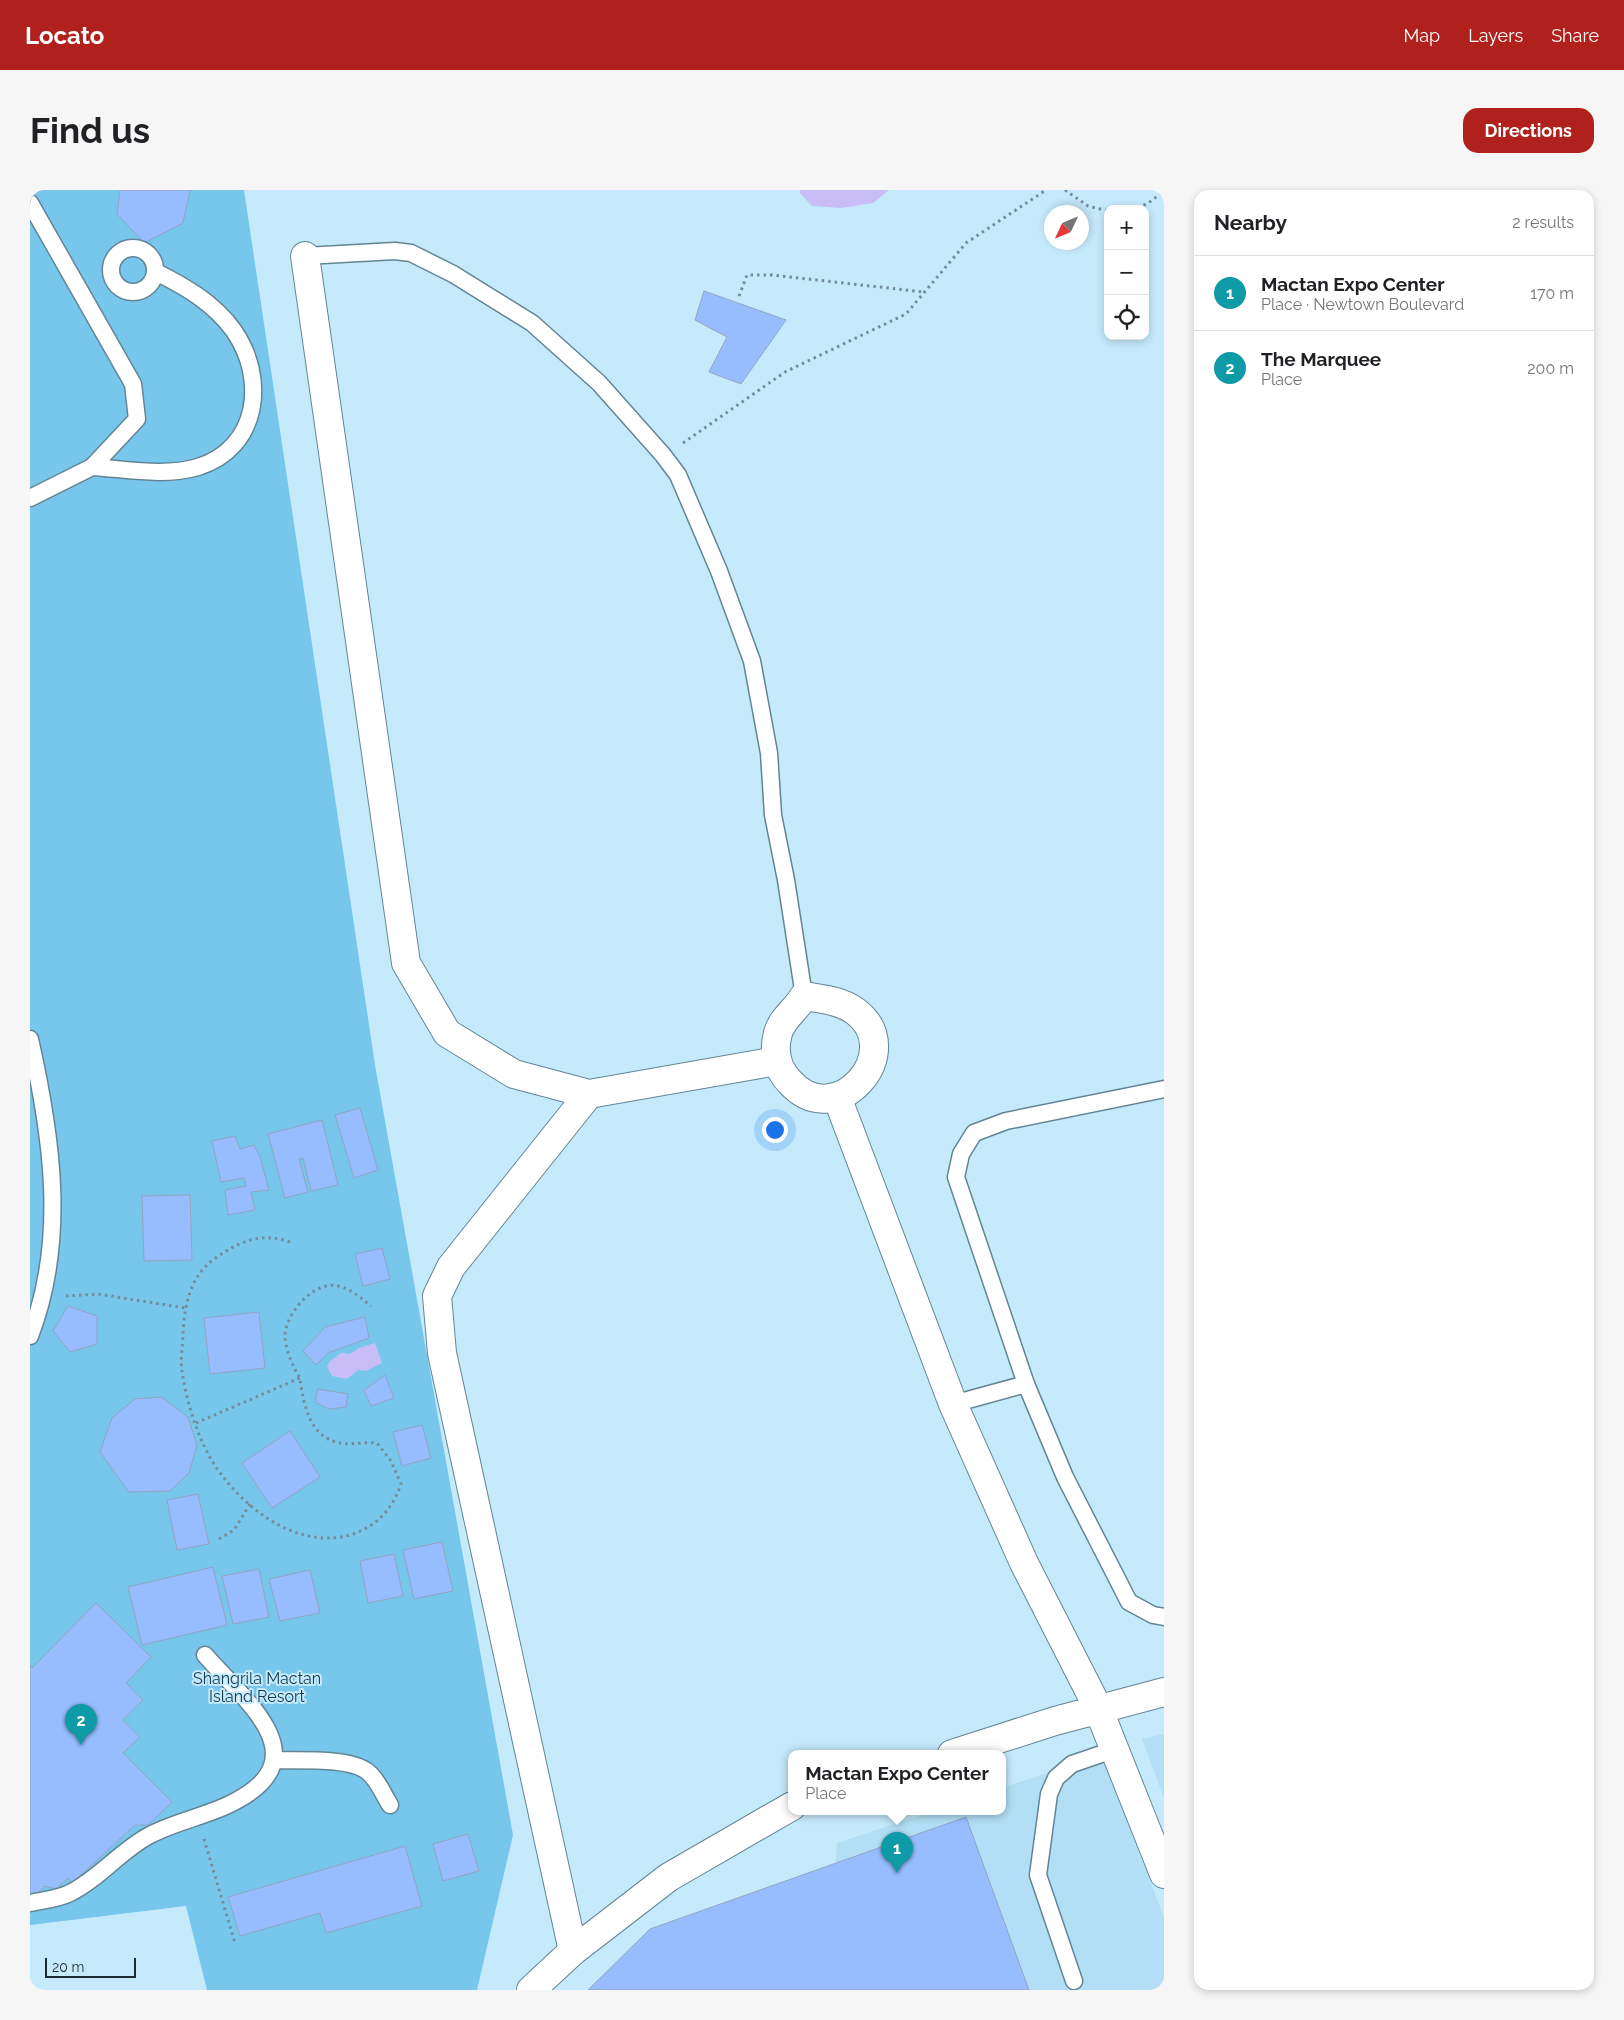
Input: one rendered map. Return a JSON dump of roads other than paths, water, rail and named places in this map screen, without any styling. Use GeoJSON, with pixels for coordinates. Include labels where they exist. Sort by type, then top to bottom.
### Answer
{"type":"FeatureCollection","features":[{"type":"Feature","properties":{"kind":"street"},"geometry":{"type":"LineString","coordinates":[[305,256],[406,963],[447,1033],[514,1074],[589,1094],[777,1061]]}},
{"type":"Feature","properties":{"kind":"street"},"geometry":{"type":"LineString","coordinates":[[804,996],[842,1004],[856,1011],[866,1023],[872,1037],[874,1052],[870,1067],[862,1080],[851,1091],[837,1097],[822,1098],[807,1095],[793,1087],[783,1075],[777,1061],[776,1046],[779,1031],[786,1018],[798,1007],[804,996]]}},
{"type":"Feature","properties":{"kind":"street"},"geometry":{"type":"LineString","coordinates":[[572,1951],[442,1353],[438,1296],[451,1267],[589,1094]]}},
{"type":"Feature","properties":{"kind":"street"},"geometry":{"type":"LineString","coordinates":[[837,1097],[953,1404],[1024,1563],[1098,1708],[1116,1749],[1164,1874]]}},
{"type":"Feature","properties":{"kind":"street"},"geometry":{"type":"LineString","coordinates":[[965,1750],[1098,1708],[1164,1692]]}},
{"type":"Feature","properties":{"kind":"street"},"geometry":{"type":"LineString","coordinates":[[531,1990],[572,1951],[669,1877],[788,1808]]}},
{"type":"Feature","properties":{"kind":"lane"},"geometry":{"type":"LineString","coordinates":[[30,203],[133,384],[137,420],[92,467],[30,498]]}},
{"type":"Feature","properties":{"kind":"lane"},"geometry":{"type":"LineString","coordinates":[[305,256],[395,251],[411,253],[453,274],[532,323],[599,383],[663,455],[678,475],[719,571],[752,660],[768,753],[773,816],[786,880],[804,996]]}},
{"type":"Feature","properties":{"kind":"lane"},"geometry":{"type":"LineString","coordinates":[[92,467],[159,472],[198,467],[228,450],[240,438],[248,424],[253,389],[243,349],[234,332],[208,304],[191,290],[156,272]]}},
{"type":"Feature","properties":{"kind":"lane"},"geometry":{"type":"LineString","coordinates":[[30,1039],[51,1156],[54,1192],[53,1233],[43,1298],[30,1336]]}},
{"type":"Feature","properties":{"kind":"lane"},"geometry":{"type":"LineString","coordinates":[[1164,1089],[1006,1121],[974,1133],[961,1154],[956,1177],[1026,1384],[1065,1477],[1130,1602],[1153,1615],[1164,1617]]}},
{"type":"Feature","properties":{"kind":"lane"},"geometry":{"type":"LineString","coordinates":[[953,1404],[1026,1384]]}},
{"type":"Feature","properties":{"kind":"lane"},"geometry":{"type":"LineString","coordinates":[[30,1903],[70,1893],[138,1842],[161,1830],[246,1795],[266,1777],[275,1760],[276,1750],[270,1731],[204,1655]]}},
{"type":"Feature","properties":{"kind":"lane"},"geometry":{"type":"LineString","coordinates":[[1074,1981],[1038,1875],[1049,1794],[1056,1778],[1072,1764],[1116,1749]]}},
{"type":"Feature","properties":{"kind":"lane"},"geometry":{"type":"LineString","coordinates":[[275,1760],[355,1766],[374,1778],[390,1805]]}},
{"type":"Feature","properties":{"kind":"place","name":"The Marquee"},"geometry":{"type":"Point","coordinates":[81,1745]}},
{"type":"Feature","properties":{"kind":"place","name":"Mactan Expo Center"},"geometry":{"type":"Point","coordinates":[897,1873]}},
{"type":"Feature","properties":{"kind":"park label","name":"Shangrila Mactan Island Resort"},"geometry":{"type":"Point","coordinates":[257,1687]}}]}
